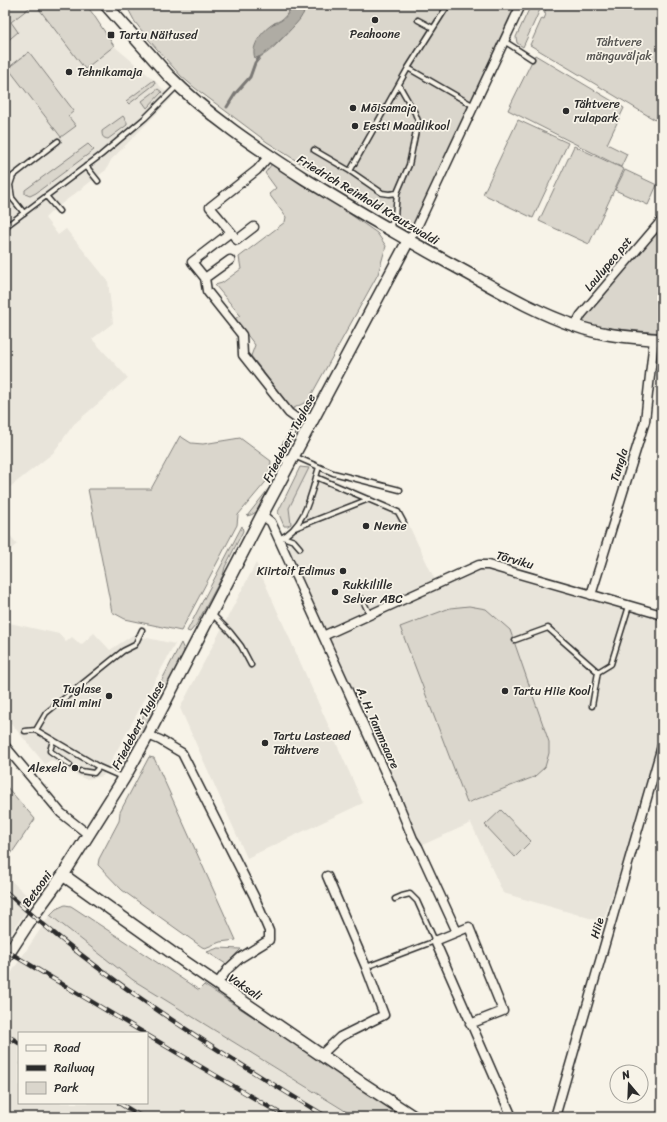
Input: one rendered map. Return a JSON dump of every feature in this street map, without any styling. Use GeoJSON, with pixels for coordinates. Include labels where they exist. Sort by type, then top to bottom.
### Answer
{"type":"FeatureCollection","features":[{"type":"Feature","properties":{"kind":"street","name":"Friedrich Reinhold Kreutzwaldi"},"geometry":{"type":"LineString","coordinates":[[106,5],[146,52],[178,85],[216,117],[269,156],[350,207],[408,241],[530,307],[575,326],[595,332],[658,340]]}},
{"type":"Feature","properties":{"kind":"street","name":"Friedebert Tuglase"},"geometry":{"type":"LineString","coordinates":[[63,875],[124,778],[262,515],[408,241],[416,229],[521,5]]}},
{"type":"Feature","properties":{"kind":"street"},"geometry":{"type":"LineString","coordinates":[[254,227],[237,240],[210,207],[257,170],[269,156]]}},
{"type":"Feature","properties":{"kind":"street","name":"Laulupeo pst"},"geometry":{"type":"LineString","coordinates":[[575,326],[581,315],[662,220]]}},
{"type":"Feature","properties":{"kind":"street"},"geometry":{"type":"LineString","coordinates":[[231,232],[192,262],[205,278],[207,291],[242,335],[243,354],[289,413],[300,421]]}},
{"type":"Feature","properties":{"kind":"street"},"geometry":{"type":"LineString","coordinates":[[205,278],[230,260]]}},
{"type":"Feature","properties":{"kind":"street","name":"Tungla"},"geometry":{"type":"LineString","coordinates":[[591,595],[645,421],[658,340]]}},
{"type":"Feature","properties":{"kind":"street","name":"A. H. Tammsaare"},"geometry":{"type":"LineString","coordinates":[[262,515],[271,522],[281,538],[323,636],[390,783],[413,839],[457,932]]}},
{"type":"Feature","properties":{"kind":"street","name":"Tõrviku"},"geometry":{"type":"LineString","coordinates":[[323,636],[479,565],[488,565],[662,615]]}},
{"type":"Feature","properties":{"kind":"street"},"geometry":{"type":"LineString","coordinates":[[148,734],[182,753],[254,896],[269,931],[269,940],[240,958],[228,969],[217,984]]}},
{"type":"Feature","properties":{"kind":"street"},"geometry":{"type":"LineString","coordinates":[[5,746],[61,813],[88,835]]}},
{"type":"Feature","properties":{"kind":"street","name":"Hiie"},"geometry":{"type":"LineString","coordinates":[[555,1117],[662,746]]}},
{"type":"Feature","properties":{"kind":"street","name":"Vaksali"},"geometry":{"type":"LineString","coordinates":[[63,875],[134,927],[414,1117]]}},
{"type":"Feature","properties":{"kind":"street","name":"Betooni"},"geometry":{"type":"LineString","coordinates":[[5,959],[33,916],[63,875]]}},
{"type":"Feature","properties":{"kind":"street"},"geometry":{"type":"LineString","coordinates":[[321,1055],[340,1037],[384,1015],[327,876]]}},
{"type":"Feature","properties":{"kind":"street"},"geometry":{"type":"LineString","coordinates":[[470,1024],[503,1011],[469,927],[435,941],[470,1024],[512,1117]]}},
{"type":"Feature","properties":{"kind":"lane"},"geometry":{"type":"LineString","coordinates":[[350,171],[408,68],[448,5]]}},
{"type":"Feature","properties":{"kind":"lane"},"geometry":{"type":"LineString","coordinates":[[418,20],[433,28]]}},
{"type":"Feature","properties":{"kind":"lane"},"geometry":{"type":"LineString","coordinates":[[504,41],[532,59]]}},
{"type":"Feature","properties":{"kind":"lane"},"geometry":{"type":"LineString","coordinates":[[408,68],[474,106]]}},
{"type":"Feature","properties":{"kind":"lane"},"geometry":{"type":"LineString","coordinates":[[5,227],[86,166],[145,118],[178,85]]}},
{"type":"Feature","properties":{"kind":"lane"},"geometry":{"type":"LineString","coordinates":[[388,229],[395,216],[397,193],[409,166],[418,121],[399,85]]}},
{"type":"Feature","properties":{"kind":"lane"},"geometry":{"type":"LineString","coordinates":[[24,213],[12,198],[10,185],[13,176],[58,142]]}},
{"type":"Feature","properties":{"kind":"lane"},"geometry":{"type":"LineString","coordinates":[[314,150],[350,171],[382,193],[397,193]]}},
{"type":"Feature","properties":{"kind":"lane"},"geometry":{"type":"LineString","coordinates":[[86,166],[98,181]]}},
{"type":"Feature","properties":{"kind":"lane"},"geometry":{"type":"LineString","coordinates":[[46,196],[59,211]]}},
{"type":"Feature","properties":{"kind":"lane"},"geometry":{"type":"LineString","coordinates":[[286,470],[283,450],[300,421],[317,412]]}},
{"type":"Feature","properties":{"kind":"lane"},"geometry":{"type":"LineString","coordinates":[[294,456],[333,473],[400,490]]}},
{"type":"Feature","properties":{"kind":"lane"},"geometry":{"type":"LineString","coordinates":[[295,528],[302,517],[319,467]]}},
{"type":"Feature","properties":{"kind":"lane"},"geometry":{"type":"LineString","coordinates":[[316,477],[398,512],[404,523]]}},
{"type":"Feature","properties":{"kind":"lane"},"geometry":{"type":"LineString","coordinates":[[281,538],[295,528],[369,499]]}},
{"type":"Feature","properties":{"kind":"lane"},"geometry":{"type":"LineString","coordinates":[[281,538],[294,542],[300,548]]}},
{"type":"Feature","properties":{"kind":"lane"},"geometry":{"type":"LineString","coordinates":[[362,599],[370,615]]}},
{"type":"Feature","properties":{"kind":"lane"},"geometry":{"type":"LineString","coordinates":[[592,706],[598,672],[611,664],[630,605]]}},
{"type":"Feature","properties":{"kind":"lane"},"geometry":{"type":"LineString","coordinates":[[211,614],[238,642],[251,665]]}},
{"type":"Feature","properties":{"kind":"lane"},"geometry":{"type":"LineString","coordinates":[[515,640],[548,628],[598,672]]}},
{"type":"Feature","properties":{"kind":"lane"},"geometry":{"type":"LineString","coordinates":[[36,730],[46,713],[123,651],[135,645],[142,630]]}},
{"type":"Feature","properties":{"kind":"lane"},"geometry":{"type":"LineString","coordinates":[[25,731],[36,730],[99,767],[124,778]]}},
{"type":"Feature","properties":{"kind":"lane"},"geometry":{"type":"LineString","coordinates":[[53,740],[50,751],[70,765]]}},
{"type":"Feature","properties":{"kind":"lane"},"geometry":{"type":"LineString","coordinates":[[80,772],[94,772],[99,767]]}},
{"type":"Feature","properties":{"kind":"lane"},"geometry":{"type":"LineString","coordinates":[[366,968],[435,941],[417,901],[410,894],[395,899]]}},
{"type":"Feature","properties":{"kind":"shaded area"},"geometry":{"type":"Polygon","coordinates":[[[5,5],[86,5],[114,46],[154,80],[172,98],[111,160],[106,170],[45,218],[58,235],[66,229],[108,281],[113,323],[92,339],[128,378],[74,424],[53,453],[5,491],[5,5]]]}},
{"type":"Feature","properties":{"kind":"shaded area"},"geometry":{"type":"Polygon","coordinates":[[[293,5],[309,5],[300,19],[272,48],[255,58],[254,48],[258,39],[269,27],[284,19],[293,5]]]}},
{"type":"Feature","properties":{"kind":"shaded area"},"geometry":{"type":"Polygon","coordinates":[[[309,468],[401,509],[436,582],[325,631],[289,553],[291,524],[289,508],[309,468]]]}},
{"type":"Feature","properties":{"kind":"shaded area"},"geometry":{"type":"Polygon","coordinates":[[[5,529],[17,544],[5,554],[5,529]]]}},
{"type":"Feature","properties":{"kind":"shaded area","name":"Tartu Lasteaed Tähtvere"},"geometry":{"type":"Polygon","coordinates":[[[256,563],[363,803],[247,858],[180,708],[256,563]]]}},
{"type":"Feature","properties":{"kind":"shaded area","name":"Tartu Hiie Kool"},"geometry":{"type":"Polygon","coordinates":[[[479,565],[662,615],[662,746],[603,922],[503,893],[471,823],[418,847],[323,636],[479,565]]]}},
{"type":"Feature","properties":{"kind":"shaded area"},"geometry":{"type":"Polygon","coordinates":[[[5,622],[59,634],[66,642],[72,637],[81,645],[94,633],[110,650],[133,635],[175,644],[103,776],[85,779],[51,760],[45,764],[5,716],[5,622]]]}},
{"type":"Feature","properties":{"kind":"shaded area"},"geometry":{"type":"Polygon","coordinates":[[[5,875],[33,901],[5,942],[5,875]]]}},
{"type":"Feature","properties":{"kind":"shaded area"},"geometry":{"type":"Polygon","coordinates":[[[50,915],[133,980],[353,1117],[5,1117],[5,984],[50,915]]]}},
{"type":"Feature","properties":{"kind":"green space"},"geometry":{"type":"Polygon","coordinates":[[[5,5],[33,5],[11,22],[18,32],[5,43],[5,5]]]}},
{"type":"Feature","properties":{"kind":"green space"},"geometry":{"type":"Polygon","coordinates":[[[36,5],[86,5],[114,46],[85,69],[36,5]]]}},
{"type":"Feature","properties":{"kind":"green space","name":"Eesti Maaülikool"},"geometry":{"type":"Polygon","coordinates":[[[126,5],[293,5],[283,18],[274,23],[255,58],[261,57],[276,45],[309,5],[521,5],[416,229],[308,168],[267,142],[195,88],[181,76],[149,40],[135,22],[126,5]]]}},
{"type":"Feature","properties":{"kind":"green space"},"geometry":{"type":"Polygon","coordinates":[[[531,5],[542,5],[523,47],[517,43],[516,37],[531,5]]]}},
{"type":"Feature","properties":{"kind":"green space","name":"Tähtvere mänguväljak"},"geometry":{"type":"Polygon","coordinates":[[[548,5],[662,5],[662,124],[530,45],[542,18],[544,19],[546,14],[544,13],[548,5]]]}},
{"type":"Feature","properties":{"kind":"green space"},"geometry":{"type":"Polygon","coordinates":[[[29,52],[74,111],[68,116],[76,126],[61,137],[8,68],[29,52]]]}},
{"type":"Feature","properties":{"kind":"green space","name":"Tähtvere rulapark"},"geometry":{"type":"Polygon","coordinates":[[[535,55],[624,108],[607,144],[627,154],[621,167],[508,110],[535,55]]]}},
{"type":"Feature","properties":{"kind":"green space"},"geometry":{"type":"Polygon","coordinates":[[[154,80],[155,84],[129,104],[126,101],[154,80]]]}},
{"type":"Feature","properties":{"kind":"green space"},"geometry":{"type":"Polygon","coordinates":[[[158,89],[162,92],[147,108],[142,101],[158,89]]]}},
{"type":"Feature","properties":{"kind":"green space"},"geometry":{"type":"Polygon","coordinates":[[[123,116],[127,122],[127,125],[108,139],[104,138],[102,131],[123,116]]]}},
{"type":"Feature","properties":{"kind":"green space"},"geometry":{"type":"Polygon","coordinates":[[[518,120],[568,143],[533,218],[483,194],[518,120]]]}},
{"type":"Feature","properties":{"kind":"green space"},"geometry":{"type":"Polygon","coordinates":[[[88,144],[94,150],[36,193],[30,196],[25,194],[25,190],[88,144]]]}},
{"type":"Feature","properties":{"kind":"green space"},"geometry":{"type":"Polygon","coordinates":[[[574,146],[624,169],[589,244],[539,221],[574,146]]]}},
{"type":"Feature","properties":{"kind":"green space"},"geometry":{"type":"Polygon","coordinates":[[[274,161],[377,233],[386,246],[378,274],[308,401],[292,409],[251,356],[255,345],[235,319],[240,315],[215,285],[222,283],[241,269],[239,257],[285,222],[286,217],[269,194],[276,188],[265,173],[274,161]]]}},
{"type":"Feature","properties":{"kind":"green space"},"geometry":{"type":"Polygon","coordinates":[[[625,170],[657,185],[648,205],[615,190],[625,170]]]}},
{"type":"Feature","properties":{"kind":"green space"},"geometry":{"type":"Polygon","coordinates":[[[662,226],[662,333],[606,328],[581,322],[662,226]]]}},
{"type":"Feature","properties":{"kind":"green space"},"geometry":{"type":"Polygon","coordinates":[[[180,436],[191,443],[203,444],[240,438],[271,461],[269,478],[238,515],[237,525],[181,631],[125,619],[112,612],[88,489],[151,489],[180,436]]]}},
{"type":"Feature","properties":{"kind":"green space"},"geometry":{"type":"Polygon","coordinates":[[[300,467],[309,468],[289,508],[291,524],[284,526],[278,512],[300,467]]]}},
{"type":"Feature","properties":{"kind":"green space"},"geometry":{"type":"Polygon","coordinates":[[[270,487],[259,509],[252,515],[247,516],[270,487]]]}},
{"type":"Feature","properties":{"kind":"green space"},"geometry":{"type":"Polygon","coordinates":[[[242,526],[243,531],[225,567],[223,575],[196,625],[190,632],[187,631],[242,526]]]}},
{"type":"Feature","properties":{"kind":"green space"},"geometry":{"type":"Polygon","coordinates":[[[469,606],[486,609],[510,630],[549,742],[549,753],[545,767],[534,777],[467,803],[400,627],[450,608],[469,606]]]}},
{"type":"Feature","properties":{"kind":"green space"},"geometry":{"type":"Polygon","coordinates":[[[181,643],[184,650],[183,655],[141,737],[137,742],[134,742],[132,738],[181,643]]]}},
{"type":"Feature","properties":{"kind":"green space"},"geometry":{"type":"Polygon","coordinates":[[[128,745],[134,747],[125,761],[120,766],[112,767],[125,747],[128,745]]]}},
{"type":"Feature","properties":{"kind":"green space"},"geometry":{"type":"Polygon","coordinates":[[[149,757],[154,758],[236,940],[220,942],[205,948],[202,947],[122,890],[98,865],[99,859],[119,821],[120,812],[149,757]]]}},
{"type":"Feature","properties":{"kind":"green space"},"geometry":{"type":"Polygon","coordinates":[[[5,785],[35,819],[11,854],[5,849],[5,785]]]}},
{"type":"Feature","properties":{"kind":"green space"},"geometry":{"type":"Polygon","coordinates":[[[501,810],[531,841],[515,857],[485,825],[501,810]]]}},
{"type":"Feature","properties":{"kind":"green space"},"geometry":{"type":"Polygon","coordinates":[[[65,905],[71,906],[199,990],[204,985],[407,1117],[355,1117],[133,980],[50,915],[56,909],[65,905]]]}},
{"type":"Feature","properties":{"kind":"green space"},"geometry":{"type":"Polygon","coordinates":[[[218,948],[241,949],[226,964],[207,952],[218,948]]]}},
{"type":"Feature","properties":{"kind":"waterway"},"geometry":{"type":"LineString","coordinates":[[227,107],[235,94],[250,77],[255,63],[259,58]]}},
{"type":"Feature","properties":{"kind":"railway"},"geometry":{"type":"LineString","coordinates":[[5,891],[80,954],[120,984],[243,1066],[327,1117]]}},
{"type":"Feature","properties":{"kind":"railway"},"geometry":{"type":"LineString","coordinates":[[5,950],[142,1032]]}},
{"type":"Feature","properties":{"kind":"railway"},"geometry":{"type":"LineString","coordinates":[[5,1034],[18,1042]]}},
{"type":"Feature","properties":{"kind":"railway"},"geometry":{"type":"LineString","coordinates":[[148,1036],[286,1117]]}},
{"type":"Feature","properties":{"kind":"railway"},"geometry":{"type":"LineString","coordinates":[[121,1104],[142,1117]]}},
{"type":"Feature","properties":{"kind":"place","name":"Peahoone"},"geometry":{"type":"Point","coordinates":[375,20]}},
{"type":"Feature","properties":{"kind":"place","name":"Tartu Näitused"},"geometry":{"type":"Point","coordinates":[111,35]}},
{"type":"Feature","properties":{"kind":"place","name":"Tehnikamaja"},"geometry":{"type":"Point","coordinates":[69,72]}},
{"type":"Feature","properties":{"kind":"place","name":"Mõisamaja"},"geometry":{"type":"Point","coordinates":[353,108]}},
{"type":"Feature","properties":{"kind":"place","name":"Tähtvere rulapark"},"geometry":{"type":"Point","coordinates":[566,111]}},
{"type":"Feature","properties":{"kind":"place","name":"Eesti Maaülikool"},"geometry":{"type":"Point","coordinates":[355,126]}},
{"type":"Feature","properties":{"kind":"place","name":"Nevne"},"geometry":{"type":"Point","coordinates":[366,526]}},
{"type":"Feature","properties":{"kind":"place","name":"Kiirtoit Edimus"},"geometry":{"type":"Point","coordinates":[343,571]}},
{"type":"Feature","properties":{"kind":"place","name":"Rukkilille Selver ABC"},"geometry":{"type":"Point","coordinates":[335,592]}},
{"type":"Feature","properties":{"kind":"place","name":"Tartu Hiie Kool"},"geometry":{"type":"Point","coordinates":[505,691]}},
{"type":"Feature","properties":{"kind":"place","name":"Tuglase Rimi mini"},"geometry":{"type":"Point","coordinates":[109,696]}},
{"type":"Feature","properties":{"kind":"place","name":"Tartu Lasteaed Tähtvere"},"geometry":{"type":"Point","coordinates":[265,743]}},
{"type":"Feature","properties":{"kind":"place","name":"Alexela"},"geometry":{"type":"Point","coordinates":[75,768]}}]}
